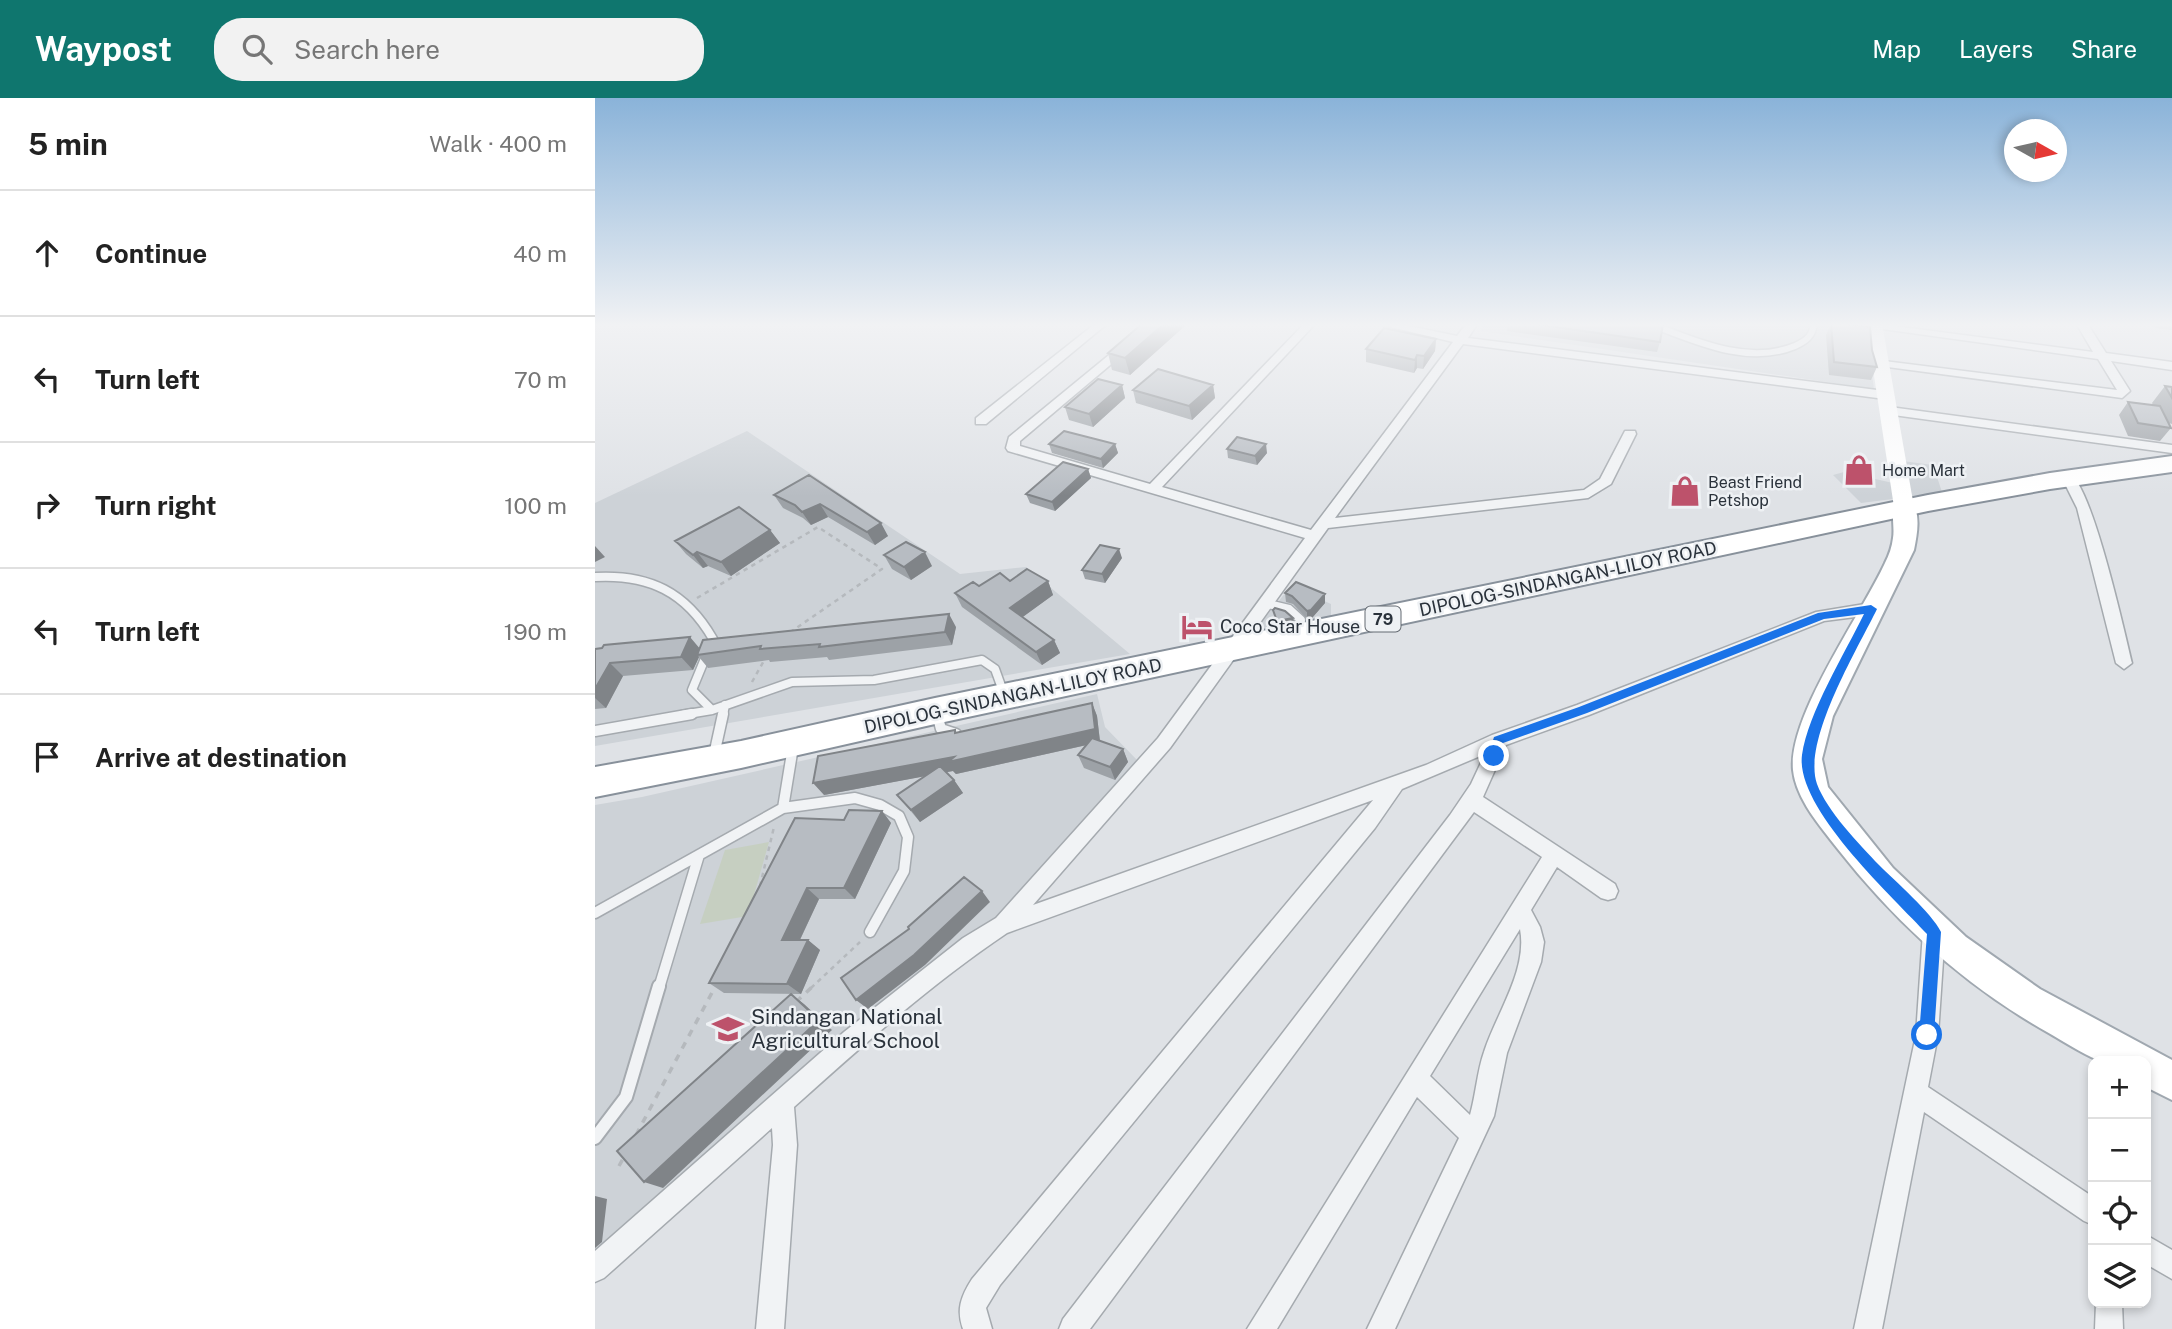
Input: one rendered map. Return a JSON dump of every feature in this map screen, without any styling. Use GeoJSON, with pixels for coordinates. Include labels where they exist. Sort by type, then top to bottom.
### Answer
{"type":"FeatureCollection","features":[{"type":"Feature","properties":{"kind":"highway","name":"DIPOLOG-SINDANGAN-LILOY ROAD"},"geometry":{"type":"LineString","coordinates":[[595,782],[713,760],[1005,696],[1228,652],[1904,507],[2069,478],[2172,464]]}},
{"type":"Feature","properties":{"kind":"main road"},"geometry":{"type":"LineString","coordinates":[[1904,507],[1908,530],[1902,556],[1871,609],[1821,714],[1808,753],[1812,786],[1822,805],[1845,834],[1893,891],[1934,932],[1996,981],[2128,1056]]}},
{"type":"Feature","properties":{"kind":"main road"},"geometry":{"type":"LineString","coordinates":[[2151,1069],[2172,1082]]}},
{"type":"Feature","properties":{"kind":"street"},"geometry":{"type":"LineString","coordinates":[[981,421],[1031,380]]}},
{"type":"Feature","properties":{"kind":"street"},"geometry":{"type":"LineString","coordinates":[[1087,380],[1012,443],[1017,450],[1152,490],[1318,530],[1588,494],[1606,481],[1630,434]]}},
{"type":"Feature","properties":{"kind":"street"},"geometry":{"type":"LineString","coordinates":[[1152,490],[1256,380]]}},
{"type":"Feature","properties":{"kind":"street"},"geometry":{"type":"LineString","coordinates":[[1000,926],[1164,743],[1264,603],[1431,380]]}},
{"type":"Feature","properties":{"kind":"street"},"geometry":{"type":"LineString","coordinates":[[1738,380],[2172,450]]}},
{"type":"Feature","properties":{"kind":"street"},"geometry":{"type":"LineString","coordinates":[[1884,380],[1904,507]]}},
{"type":"Feature","properties":{"kind":"street"},"geometry":{"type":"LineString","coordinates":[[2020,380],[2122,394],[2124,391],[2117,380]]}},
{"type":"Feature","properties":{"kind":"street"},"geometry":{"type":"LineString","coordinates":[[2069,478],[2084,508],[2124,663]]}},
{"type":"Feature","properties":{"kind":"street"},"geometry":{"type":"LineString","coordinates":[[595,1269],[861,1032],[971,945],[1000,926],[1433,770],[1498,740],[1571,715],[1822,616],[1871,609]]}},
{"type":"Feature","properties":{"kind":"street"},"geometry":{"type":"LineString","coordinates":[[1073,1329],[1353,961],[1471,800],[1494,756],[1498,740]]}},
{"type":"Feature","properties":{"kind":"street"},"geometry":{"type":"LineString","coordinates":[[971,1326],[971,1306],[991,1276],[1367,822],[1395,784]]}},
{"type":"Feature","properties":{"kind":"street"},"geometry":{"type":"LineString","coordinates":[[1471,800],[1608,891]]}},
{"type":"Feature","properties":{"kind":"street"},"geometry":{"type":"LineString","coordinates":[[1261,1329],[1554,854]]}},
{"type":"Feature","properties":{"kind":"street"},"geometry":{"type":"LineString","coordinates":[[1381,1329],[1482,1116],[1503,1029],[1530,962],[1533,942],[1530,927],[1520,909]]}},
{"type":"Feature","properties":{"kind":"street"},"geometry":{"type":"LineString","coordinates":[[1868,1329],[1927,1035],[1934,932]]}},
{"type":"Feature","properties":{"kind":"street"},"geometry":{"type":"LineString","coordinates":[[1416,1079],[1474,1136]]}},
{"type":"Feature","properties":{"kind":"street"},"geometry":{"type":"LineString","coordinates":[[1917,1093],[2088,1209]]}},
{"type":"Feature","properties":{"kind":"street"},"geometry":{"type":"LineString","coordinates":[[771,1329],[785,1145],[782,1103]]}},
{"type":"Feature","properties":{"kind":"street"},"geometry":{"type":"LineString","coordinates":[[2151,1251],[2172,1266]]}},
{"type":"Feature","properties":{"kind":"street"},"geometry":{"type":"LineString","coordinates":[[2109,1308],[2109,1329]]}},
{"type":"Feature","properties":{"kind":"lane"},"geometry":{"type":"LineString","coordinates":[[595,577],[614,575],[639,580],[668,592],[699,615],[713,639],[692,690],[712,710]]}},
{"type":"Feature","properties":{"kind":"lane"},"geometry":{"type":"LineString","coordinates":[[1264,603],[1295,612],[1302,625],[1300,636]]}},
{"type":"Feature","properties":{"kind":"lane"},"geometry":{"type":"LineString","coordinates":[[595,730],[712,710],[792,682],[874,680],[982,660],[990,662],[995,668],[1005,696]]}},
{"type":"Feature","properties":{"kind":"lane"},"geometry":{"type":"LineString","coordinates":[[713,760],[725,705]]}},
{"type":"Feature","properties":{"kind":"lane"},"geometry":{"type":"LineString","coordinates":[[936,711],[941,729],[962,734]]}},
{"type":"Feature","properties":{"kind":"lane"},"geometry":{"type":"LineString","coordinates":[[781,809],[794,742]]}},
{"type":"Feature","properties":{"kind":"lane"},"geometry":{"type":"LineString","coordinates":[[595,913],[781,809],[855,798],[880,805],[899,816],[908,837],[904,871],[870,932]]}},
{"type":"Feature","properties":{"kind":"lane"},"geometry":{"type":"LineString","coordinates":[[595,1138],[626,1097],[699,855]]}},
{"type":"Feature","properties":{"kind":"path"},"geometry":{"type":"LineString","coordinates":[[685,605],[818,527],[882,569],[785,635]]}},
{"type":"Feature","properties":{"kind":"path"},"geometry":{"type":"LineString","coordinates":[[743,698],[768,654]]}},
{"type":"Feature","properties":{"kind":"path"},"geometry":{"type":"LineString","coordinates":[[759,890],[781,809]]}},
{"type":"Feature","properties":{"kind":"path"},"geometry":{"type":"LineString","coordinates":[[790,1007],[870,932]]}},
{"type":"Feature","properties":{"kind":"path"},"geometry":{"type":"LineString","coordinates":[[632,1142],[721,976]]}},
{"type":"Feature","properties":{"kind":"shaded area"},"geometry":{"type":"Polygon","coordinates":[[[1816,380],[1873,380],[1874,389],[1816,380]]]}},
{"type":"Feature","properties":{"kind":"shaded area"},"geometry":{"type":"Polygon","coordinates":[[[747,431],[960,574],[1026,567],[1130,654],[595,746],[595,503],[747,431]]]}},
{"type":"Feature","properties":{"kind":"shaded area"},"geometry":{"type":"Polygon","coordinates":[[[1902,461],[1933,465],[1942,492],[1906,497],[1902,461]]]}},
{"type":"Feature","properties":{"kind":"shaded area"},"geometry":{"type":"Polygon","coordinates":[[[1844,472],[1893,483],[1893,499],[1861,503],[1833,475],[1844,472]]]}},
{"type":"Feature","properties":{"kind":"shaded area"},"geometry":{"type":"Polygon","coordinates":[[[1291,586],[1331,604],[1331,622],[1253,632],[1291,586]]]}},
{"type":"Feature","properties":{"kind":"shaded area","name":"Sindangan National Agricultural School"},"geometry":{"type":"Polygon","coordinates":[[[1097,694],[1105,727],[1138,761],[1101,805],[994,919],[728,1140],[595,1258],[595,805],[642,797],[1097,694]]]}},
{"type":"Feature","properties":{"kind":"green space"},"geometry":{"type":"Polygon","coordinates":[[[769,842],[748,916],[700,924],[725,850],[769,842]]]}},
{"type":"Feature","properties":{"kind":"building"},"geometry":{"type":"Polygon","coordinates":[[[1096,380],[1122,385],[1089,414],[1065,407],[1096,380]]]}},
{"type":"Feature","properties":{"kind":"building"},"geometry":{"type":"Polygon","coordinates":[[[1144,380],[1197,380],[1213,385],[1189,406],[1133,390],[1144,380]]]}},
{"type":"Feature","properties":{"kind":"building"},"geometry":{"type":"Polygon","coordinates":[[[2165,386],[2172,387],[2172,398],[2165,386]]]}},
{"type":"Feature","properties":{"kind":"building"},"geometry":{"type":"Polygon","coordinates":[[[2128,402],[2160,406],[2171,428],[2138,423],[2128,402]]]}},
{"type":"Feature","properties":{"kind":"building"},"geometry":{"type":"Polygon","coordinates":[[[1064,431],[1115,444],[1101,459],[1049,444],[1064,431]]]}},
{"type":"Feature","properties":{"kind":"building"},"geometry":{"type":"Polygon","coordinates":[[[1237,437],[1266,444],[1255,456],[1227,449],[1237,437]]]}},
{"type":"Feature","properties":{"kind":"building"},"geometry":{"type":"Polygon","coordinates":[[[1063,462],[1088,469],[1052,502],[1026,494],[1063,462]]]}},
{"type":"Feature","properties":{"kind":"building"},"geometry":{"type":"Polygon","coordinates":[[[809,475],[881,523],[867,532],[820,504],[802,512],[795,505],[774,495],[809,475]]]}},
{"type":"Feature","properties":{"kind":"building"},"geometry":{"type":"Polygon","coordinates":[[[739,507],[770,530],[721,562],[697,552],[693,555],[675,541],[739,507]]]}},
{"type":"Feature","properties":{"kind":"building"},"geometry":{"type":"Polygon","coordinates":[[[906,542],[925,552],[904,567],[884,555],[906,542]]]}},
{"type":"Feature","properties":{"kind":"building"},"geometry":{"type":"Polygon","coordinates":[[[1100,545],[1119,549],[1102,574],[1082,570],[1100,545]]]}},
{"type":"Feature","properties":{"kind":"building"},"geometry":{"type":"Polygon","coordinates":[[[1027,569],[1048,581],[1010,608],[1054,640],[1036,652],[955,593],[973,582],[979,586],[1000,573],[1010,581],[1027,569]]]}},
{"type":"Feature","properties":{"kind":"building"},"geometry":{"type":"Polygon","coordinates":[[[1296,582],[1325,594],[1311,610],[1307,611],[1292,596],[1285,593],[1296,582]]]}},
{"type":"Feature","properties":{"kind":"building"},"geometry":{"type":"Polygon","coordinates":[[[1275,608],[1285,611],[1293,618],[1277,621],[1273,610],[1275,608]]]}},
{"type":"Feature","properties":{"kind":"building"},"geometry":{"type":"Polygon","coordinates":[[[949,614],[945,632],[819,647],[820,644],[760,649],[761,646],[697,655],[703,640],[949,614]]]}},
{"type":"Feature","properties":{"kind":"building"},"geometry":{"type":"Polygon","coordinates":[[[690,637],[681,657],[610,663],[595,689],[595,649],[604,645],[690,637]]]}},
{"type":"Feature","properties":{"kind":"building"},"geometry":{"type":"Polygon","coordinates":[[[1092,703],[1095,729],[948,762],[954,757],[813,783],[818,756],[955,730],[955,733],[1092,703]]]}},
{"type":"Feature","properties":{"kind":"building"},"geometry":{"type":"Polygon","coordinates":[[[1092,738],[1123,749],[1110,767],[1078,755],[1092,738]]]}},
{"type":"Feature","properties":{"kind":"building"},"geometry":{"type":"Polygon","coordinates":[[[940,766],[954,780],[911,810],[897,795],[940,766]]]}},
{"type":"Feature","properties":{"kind":"building"},"geometry":{"type":"Polygon","coordinates":[[[849,810],[882,811],[844,888],[807,888],[782,940],[808,940],[787,984],[709,983],[795,818],[844,820],[849,810]]]}},
{"type":"Feature","properties":{"kind":"building"},"geometry":{"type":"Polygon","coordinates":[[[964,877],[982,891],[914,955],[856,1000],[841,978],[909,929],[908,927],[964,877]]]}},
{"type":"Feature","properties":{"kind":"building"},"geometry":{"type":"Polygon","coordinates":[[[791,994],[819,1020],[644,1182],[617,1151],[791,994]]]}},
{"type":"Feature","properties":{"kind":"place","name":"Home Mart"},"geometry":{"type":"Point","coordinates":[1859,470]}},
{"type":"Feature","properties":{"kind":"place","name":"Beast Friend Petshop"},"geometry":{"type":"Point","coordinates":[1685,491]}},
{"type":"Feature","properties":{"kind":"place","name":"Coco Star House"},"geometry":{"type":"Point","coordinates":[1197,627]}},
{"type":"Feature","properties":{"kind":"place","name":"Sindangan National Agricultural School"},"geometry":{"type":"Point","coordinates":[728,1029]}},
{"type":"Feature","properties":{"kind":"route"},"geometry":{"type":"LineString","coordinates":[[1494,756],[1498,740],[1583,710],[1822,616],[1871,609],[1821,714],[1808,753],[1808,770],[1812,786],[1822,805],[1859,853],[1934,932],[1927,1035]]}}]}
